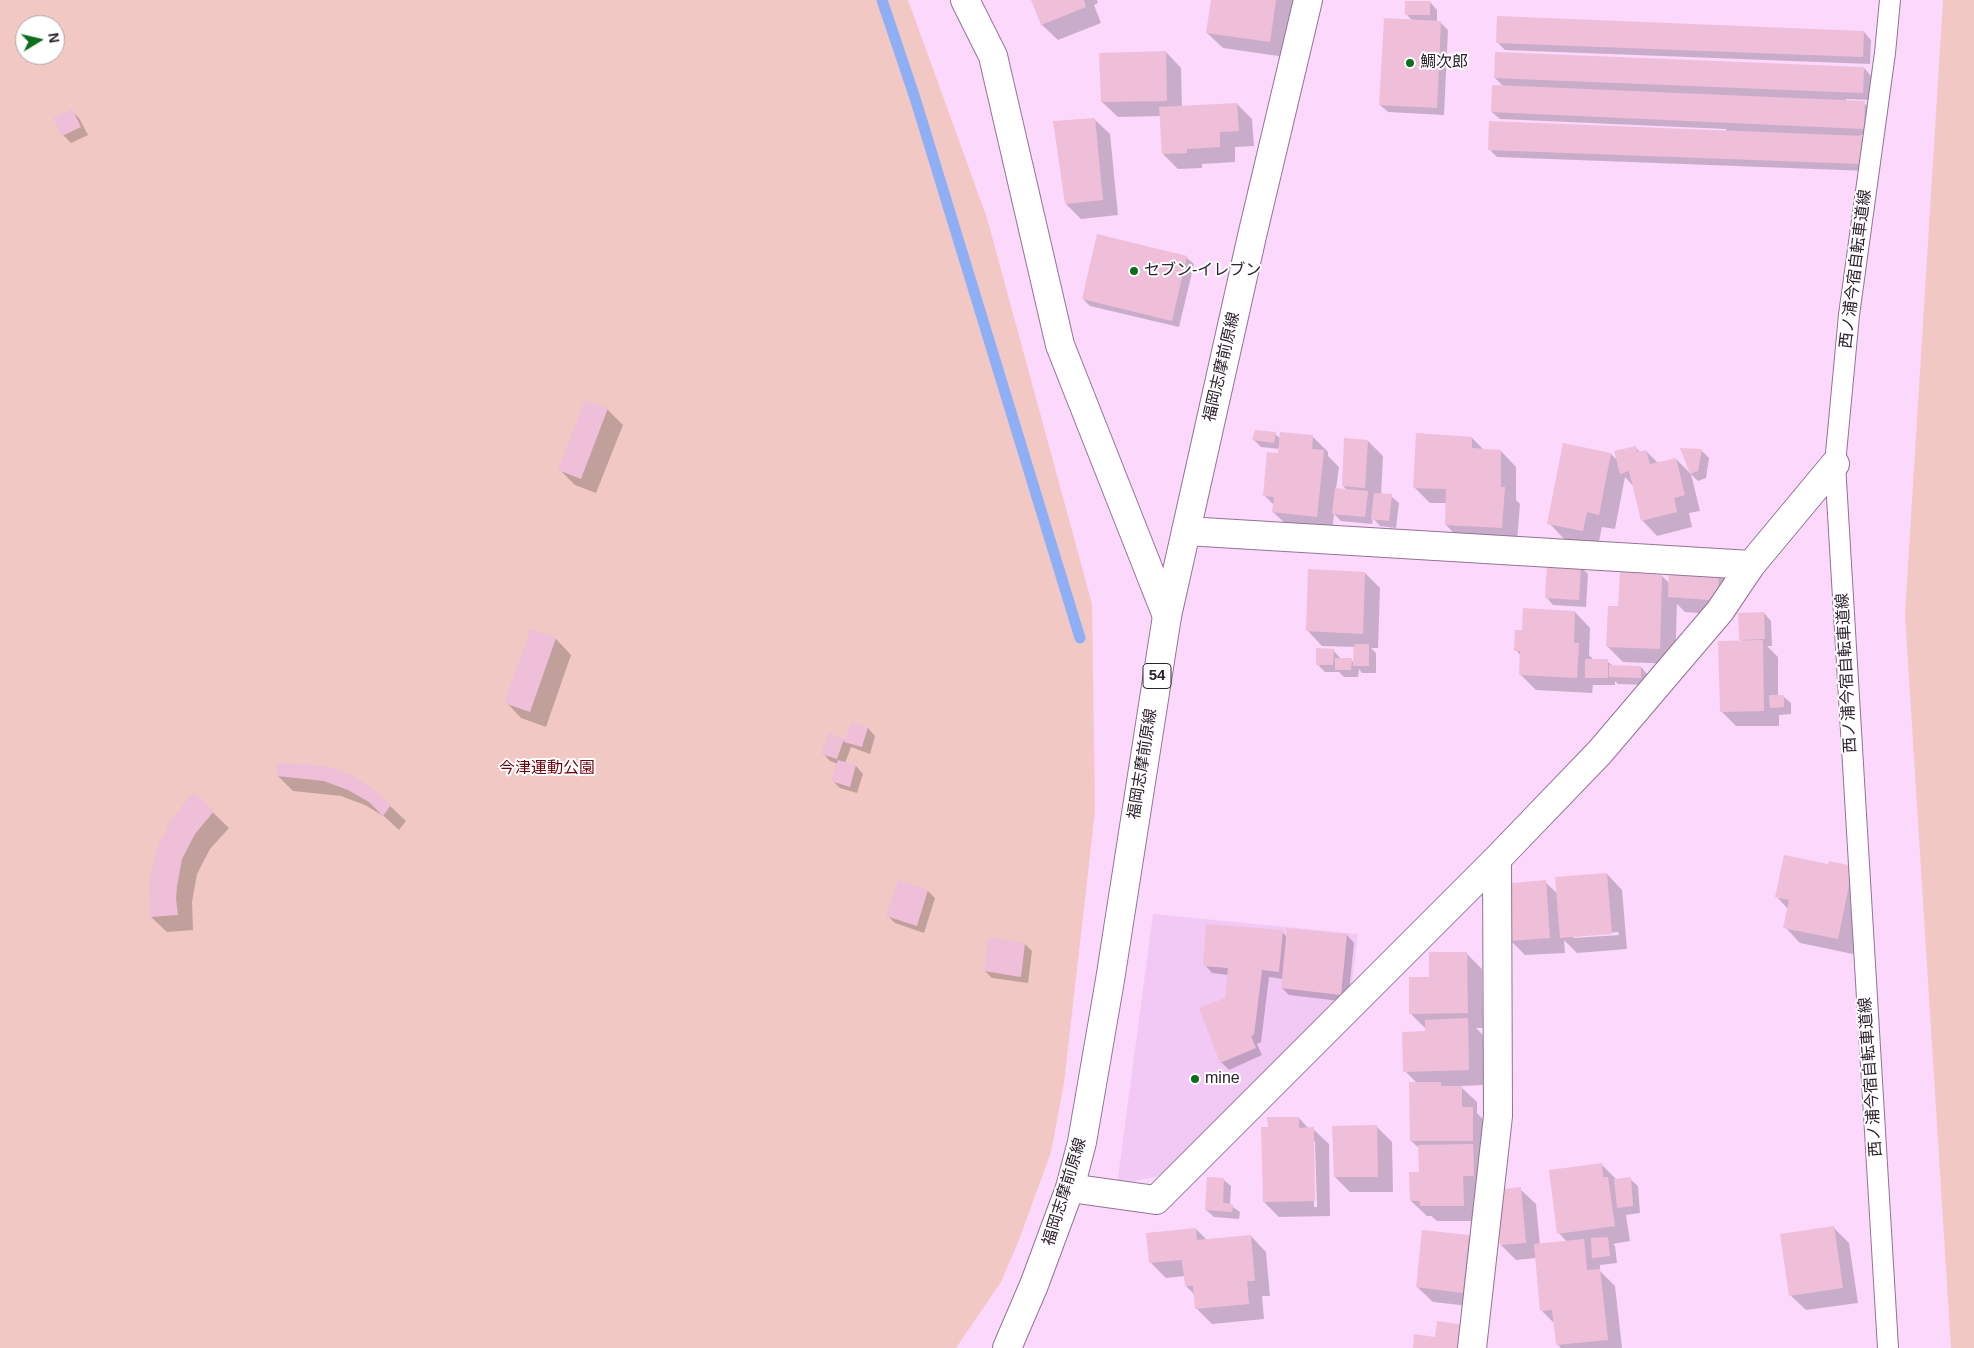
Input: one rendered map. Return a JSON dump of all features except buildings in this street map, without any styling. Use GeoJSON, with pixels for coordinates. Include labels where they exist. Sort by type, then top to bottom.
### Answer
{"type":"FeatureCollection","features":[{"type":"Feature","properties":{"kind":"street"},"geometry":{"type":"LineString","coordinates":[[965,0],[993,56],[1060,345],[1167,616]]}},
{"type":"Feature","properties":{"kind":"street","name":"福岡志摩前原線"},"geometry":{"type":"LineString","coordinates":[[1007,1348],[1034,1285],[1070,1188],[1082,1142],[1167,616],[1252,236],[1308,0]]}},
{"type":"Feature","properties":{"kind":"street"},"geometry":{"type":"LineString","coordinates":[[1070,1188],[1156,1200],[1497,860],[1600,752],[1720,611],[1751,565],[1835,464]]}},
{"type":"Feature","properties":{"kind":"street"},"geometry":{"type":"LineString","coordinates":[[1186,531],[1751,565]]}},
{"type":"Feature","properties":{"kind":"street"},"geometry":{"type":"LineString","coordinates":[[1472,1348],[1498,1116],[1497,860]]}},
{"type":"Feature","properties":{"kind":"lane","name":"西ノ浦今宿自転車道線"},"geometry":{"type":"LineString","coordinates":[[1888,1348],[1835,464],[1849,314],[1885,53],[1890,0]]}},
{"type":"Feature","properties":{"kind":"shaded area","name":"mine"},"geometry":{"type":"Polygon","coordinates":[[[1153,914],[1358,934],[1352,984],[1167,1174],[1117,1185],[1153,914]]]}},
{"type":"Feature","properties":{"kind":"green space","name":"今津運動公園"},"geometry":{"type":"Polygon","coordinates":[[[0,0],[908,0],[987,218],[1092,604],[1095,811],[1064,1083],[1051,1152],[1019,1240],[1001,1282],[956,1348],[0,1348],[0,0]]]}},
{"type":"Feature","properties":{"kind":"green space"},"geometry":{"type":"Polygon","coordinates":[[[1943,0],[1974,0],[1974,1348],[1951,1348],[1905,614],[1943,0]]]}},
{"type":"Feature","properties":{"kind":"waterway"},"geometry":{"type":"LineString","coordinates":[[882,0],[915,98],[1080,638]]}},
{"type":"Feature","properties":{"kind":"place","name":"鯛次郎"},"geometry":{"type":"Point","coordinates":[1410,63]}},
{"type":"Feature","properties":{"kind":"place","name":"セブン-イレブン"},"geometry":{"type":"Point","coordinates":[1134,271]}},
{"type":"Feature","properties":{"kind":"place","name":"mine"},"geometry":{"type":"Point","coordinates":[1195,1079]}}]}
